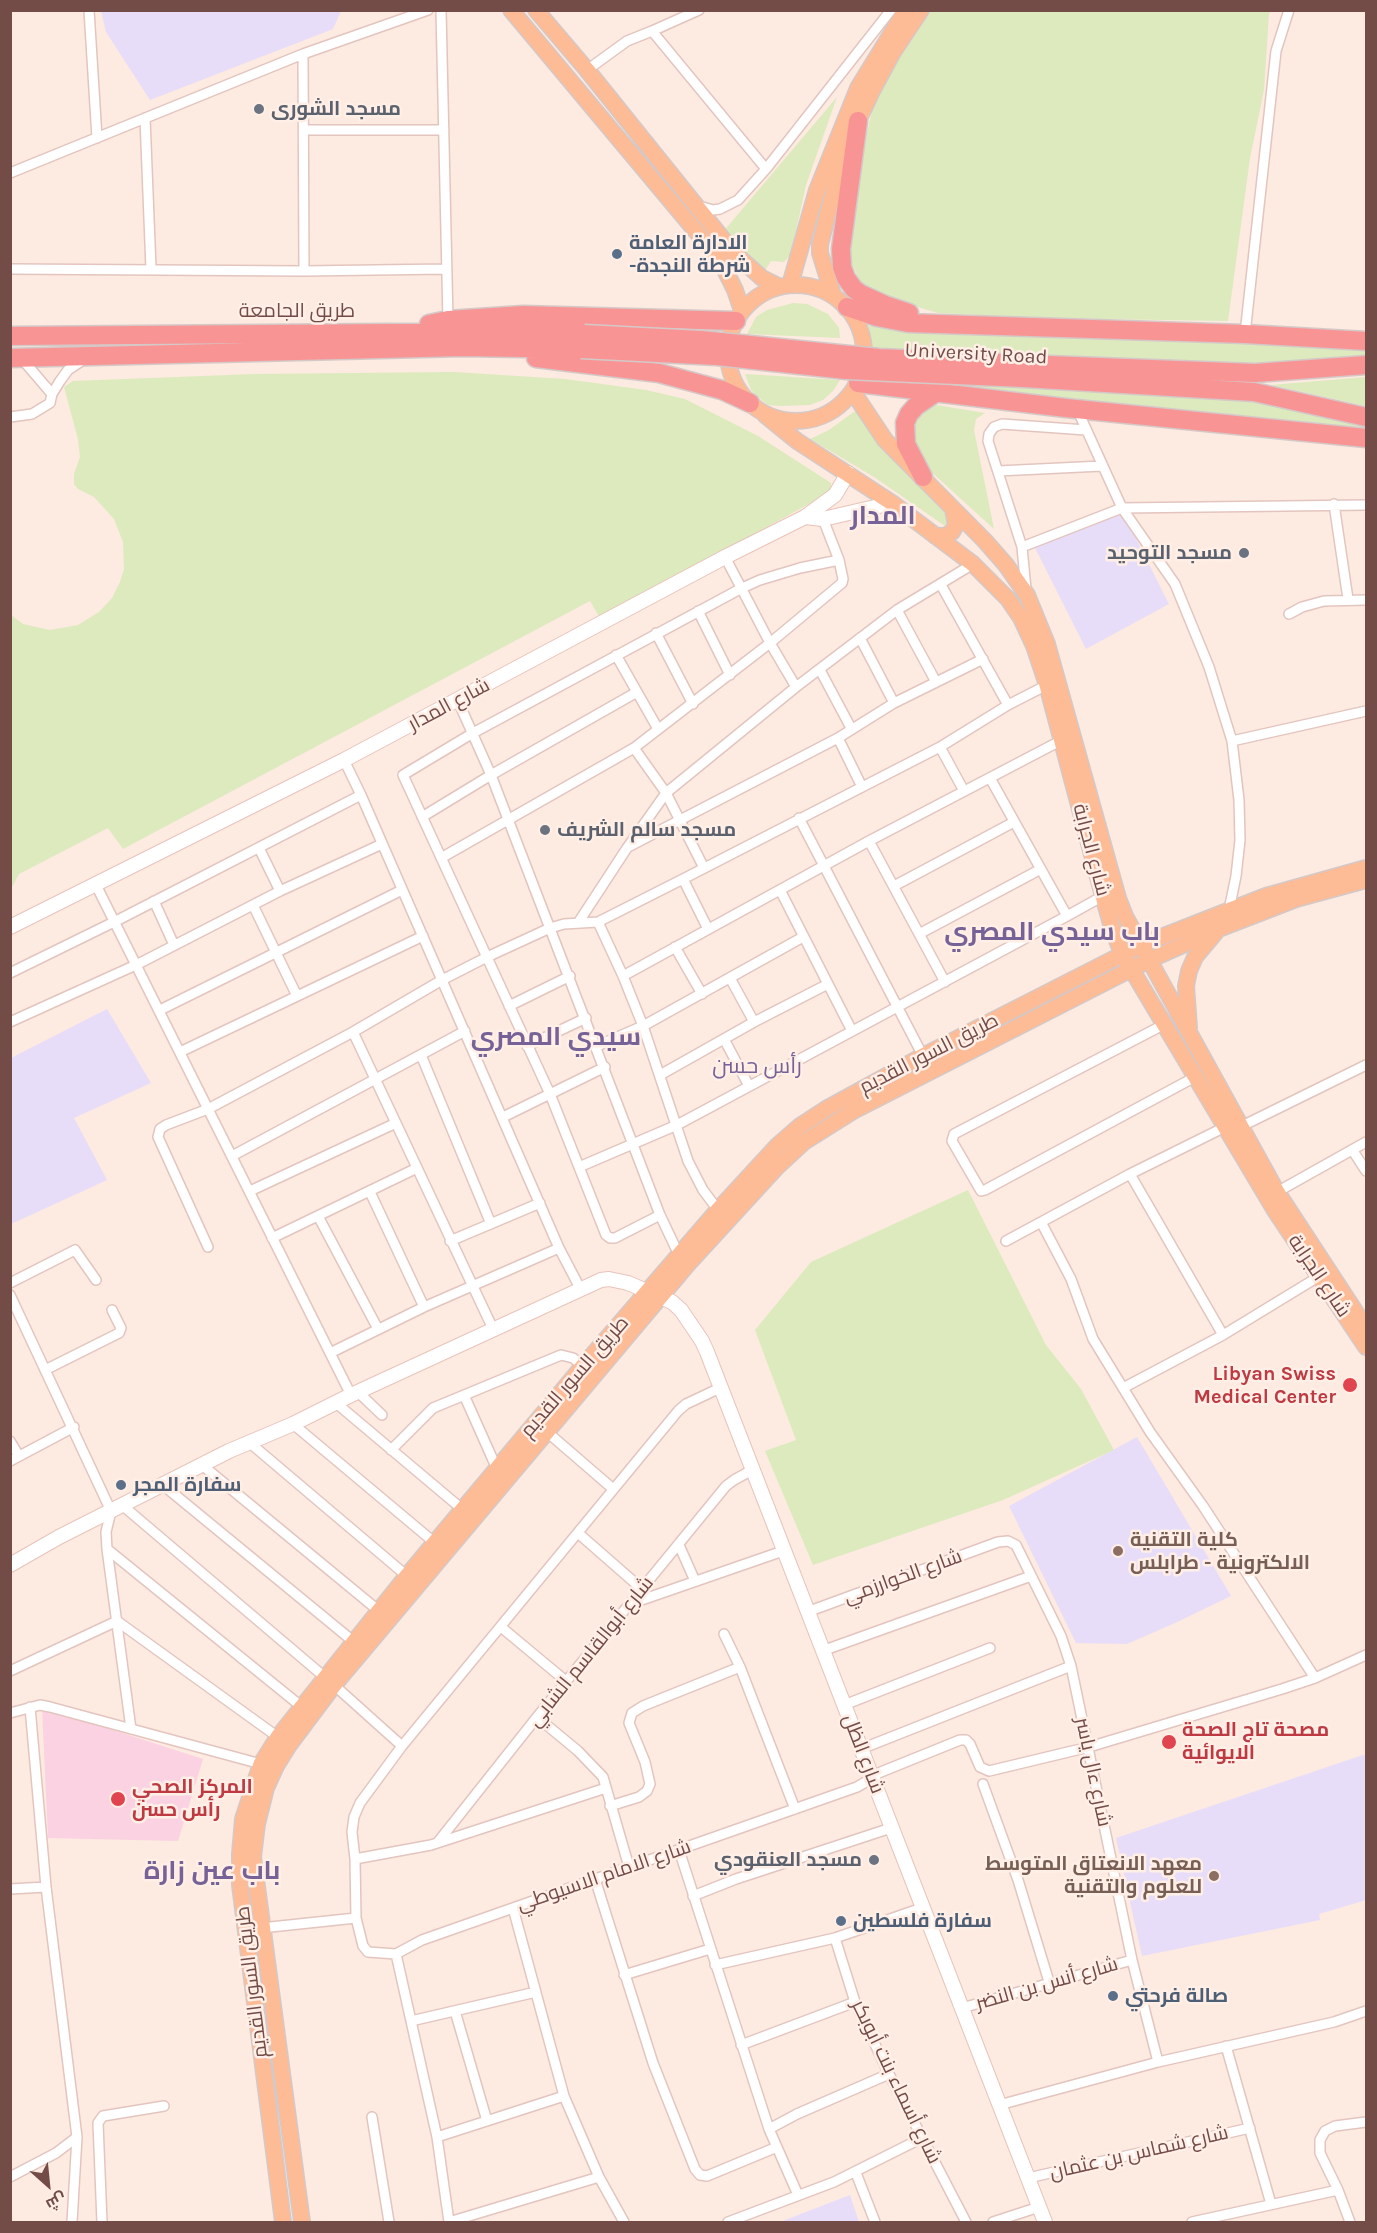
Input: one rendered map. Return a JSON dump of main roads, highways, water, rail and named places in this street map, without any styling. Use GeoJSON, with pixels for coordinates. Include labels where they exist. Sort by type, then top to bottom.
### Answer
{"type":"FeatureCollection","features":[{"type":"Feature","properties":{"kind":"highway"},"geometry":{"type":"LineString","coordinates":[[858,121],[841,249],[842,267],[846,278],[861,294],[885,305],[957,326]]}},
{"type":"Feature","properties":{"kind":"highway"},"geometry":{"type":"LineString","coordinates":[[847,307],[888,319],[957,326],[1245,334],[1366,341]]}},
{"type":"Feature","properties":{"kind":"highway"},"geometry":{"type":"LineString","coordinates":[[448,327],[523,315],[739,316]]}},
{"type":"Feature","properties":{"kind":"highway"},"geometry":{"type":"LineString","coordinates":[[448,327],[583,341]]}},
{"type":"Feature","properties":{"kind":"highway","name":"طريق الجامعة"},"geometry":{"type":"LineString","coordinates":[[10,336],[380,333],[448,327]]}},
{"type":"Feature","properties":{"kind":"highway","name":"طريق الجامعة"},"geometry":{"type":"LineString","coordinates":[[16,358],[463,347],[583,341]]}},
{"type":"Feature","properties":{"kind":"highway","name":"University Road"},"geometry":{"type":"LineString","coordinates":[[583,341],[846,370],[1255,374],[1366,365]]}},
{"type":"Feature","properties":{"kind":"highway"},"geometry":{"type":"LineString","coordinates":[[463,347],[659,373],[722,390],[750,404]]}},
{"type":"Feature","properties":{"kind":"highway","name":"University Road"},"geometry":{"type":"LineString","coordinates":[[1023,371],[1254,392],[1366,417]]}},
{"type":"Feature","properties":{"kind":"highway"},"geometry":{"type":"LineString","coordinates":[[856,388],[935,393],[1366,438]]}},
{"type":"Feature","properties":{"kind":"highway"},"geometry":{"type":"LineString","coordinates":[[923,477],[906,444],[905,423],[916,406],[935,393]]}},
{"type":"Feature","properties":{"kind":"main road"},"geometry":{"type":"LineString","coordinates":[[511,10],[720,260],[735,290],[739,316]]}},
{"type":"Feature","properties":{"kind":"main road"},"geometry":{"type":"LineString","coordinates":[[536,10],[734,253],[762,278],[785,286],[812,287],[833,295],[847,307],[859,324],[865,343],[864,364],[856,388],[840,406],[823,416],[804,421],[784,421],[765,415],[750,404],[736,386],[729,365],[729,342],[739,316],[753,300],[765,292],[785,286]]}},
{"type":"Feature","properties":{"kind":"main road"},"geometry":{"type":"LineString","coordinates":[[785,286],[817,190],[858,88],[906,10]]}},
{"type":"Feature","properties":{"kind":"main road"},"geometry":{"type":"LineString","coordinates":[[833,295],[822,264],[820,244],[834,188],[858,121],[893,52],[921,10]]}},
{"type":"Feature","properties":{"kind":"main road","name":"شارع الجرابة"},"geometry":{"type":"LineString","coordinates":[[856,388],[885,440],[985,541],[1027,595],[1047,644],[1118,898],[1190,1036],[1232,1127],[1274,1209],[1366,1328]]}},
{"type":"Feature","properties":{"kind":"main road","name":"شارع الجرابة"},"geometry":{"type":"LineString","coordinates":[[765,415],[796,441],[892,502],[973,564],[1008,599],[1021,618],[1034,646],[1047,685],[1103,896],[1113,931],[1123,954],[1195,1077],[1277,1192],[1366,1347]]}},
{"type":"Feature","properties":{"kind":"main road"},"geometry":{"type":"LineString","coordinates":[[935,536],[945,536],[952,532],[956,525],[953,509]]}},
{"type":"Feature","properties":{"kind":"main road","name":"طريق السور القديم"},"geometry":{"type":"LineString","coordinates":[[302,2223],[253,1857],[261,1764],[284,1741],[330,1681],[546,1431],[655,1294],[679,1255],[777,1146],[800,1126],[826,1108],[923,1056],[1141,945],[1266,896],[1366,868]]}},
{"type":"Feature","properties":{"kind":"main road","name":"طريق السور القديم"},"geometry":{"type":"LineString","coordinates":[[283,2223],[240,1885],[243,1819],[260,1785],[276,1766],[284,1741],[302,1707],[330,1681],[354,1642],[462,1509],[583,1366],[688,1264],[777,1167],[804,1142],[855,1110],[1149,960],[1221,928],[1296,899],[1366,880]]}},
{"type":"Feature","properties":{"kind":"main road"},"geometry":{"type":"LineString","coordinates":[[1190,1036],[1186,994],[1189,971],[1195,957],[1221,928]]}},
{"type":"Feature","properties":{"kind":"main road"},"geometry":{"type":"LineString","coordinates":[[275,2166],[294,2164]]}},
{"type":"Feature","properties":{"kind":"place","name":"مسجد الشورى"},"geometry":{"type":"Point","coordinates":[259,109]}},
{"type":"Feature","properties":{"kind":"place","name":"الادارة العامة -شرطة النجدة"},"geometry":{"type":"Point","coordinates":[617,254]}},
{"type":"Feature","properties":{"kind":"place","name":"مسجد التوحيد"},"geometry":{"type":"Point","coordinates":[1244,553]}},
{"type":"Feature","properties":{"kind":"place","name":"مسجد سالم الشريف"},"geometry":{"type":"Point","coordinates":[545,830]}},
{"type":"Feature","properties":{"kind":"place","name":"Libyan Swiss Medical Center"},"geometry":{"type":"Point","coordinates":[1350,1385]}},
{"type":"Feature","properties":{"kind":"place","name":"سفارة المجر"},"geometry":{"type":"Point","coordinates":[121,1485]}},
{"type":"Feature","properties":{"kind":"place","name":"كلية التقنية الالكترونية - طرابلس"},"geometry":{"type":"Point","coordinates":[1118,1551]}},
{"type":"Feature","properties":{"kind":"place","name":"مصحة تاج الصحة الايوائية"},"geometry":{"type":"Point","coordinates":[1169,1742]}},
{"type":"Feature","properties":{"kind":"place","name":"المركز الصحي رأس حسن"},"geometry":{"type":"Point","coordinates":[118,1799]}},
{"type":"Feature","properties":{"kind":"place","name":"مسجد العنقودي"},"geometry":{"type":"Point","coordinates":[874,1860]}},
{"type":"Feature","properties":{"kind":"place","name":"معهد الانعتاق المتوسط للعلوم والتقنية"},"geometry":{"type":"Point","coordinates":[1214,1876]}},
{"type":"Feature","properties":{"kind":"place","name":"سفارة فلسطين"},"geometry":{"type":"Point","coordinates":[841,1921]}},
{"type":"Feature","properties":{"kind":"place","name":"صالة فرحتي"},"geometry":{"type":"Point","coordinates":[1113,1996]}},
{"type":"Feature","properties":{"kind":"district","name":"المدار"},"geometry":{"type":"Point","coordinates":[883,517]}},
{"type":"Feature","properties":{"kind":"district","name":"باب سيدي المصري"},"geometry":{"type":"Point","coordinates":[1052,933]}},
{"type":"Feature","properties":{"kind":"district","name":"سيدي المصري"},"geometry":{"type":"Point","coordinates":[556,1038]}},
{"type":"Feature","properties":{"kind":"district","name":"رأس حسن"},"geometry":{"type":"Point","coordinates":[757,1067]}},
{"type":"Feature","properties":{"kind":"district","name":"باب عين زارة"},"geometry":{"type":"Point","coordinates":[212,1872]}}]}
